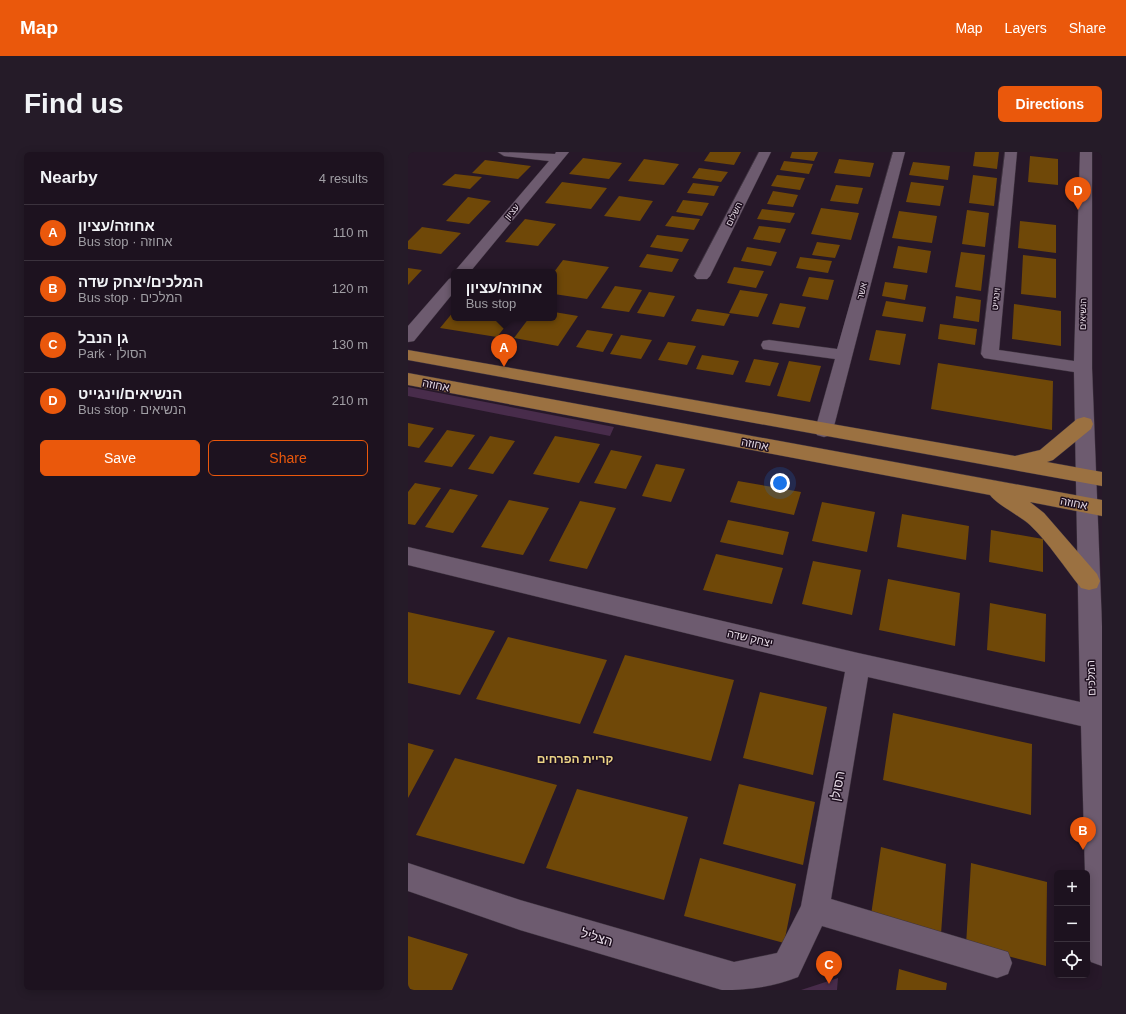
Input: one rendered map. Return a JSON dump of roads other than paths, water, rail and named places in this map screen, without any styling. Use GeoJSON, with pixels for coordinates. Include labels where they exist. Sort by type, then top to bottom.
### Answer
{"type":"FeatureCollection","features":[{"type":"Feature","properties":{"kind":"main road"},"geometry":{"type":"LineString","coordinates":[[408,355],[1094,478]]}},
{"type":"Feature","properties":{"kind":"main road","name":"אחוזה"},"geometry":{"type":"LineString","coordinates":[[408,379],[1094,507]]}},
{"type":"Feature","properties":{"kind":"main road"},"geometry":{"type":"LineString","coordinates":[[1013,463],[1046,456],[1084,424]]}},
{"type":"Feature","properties":{"kind":"main road"},"geometry":{"type":"LineString","coordinates":[[989,487],[1018,504],[1037,519],[1088,581]]}},
{"type":"Feature","properties":{"kind":"street"},"geometry":{"type":"LineString","coordinates":[[504,152],[560,155]]}},
{"type":"Feature","properties":{"kind":"street","name":"השלום"},"geometry":{"type":"LineString","coordinates":[[702,276],[766,152]]}},
{"type":"Feature","properties":{"kind":"street","name":"אשר"},"geometry":{"type":"LineString","coordinates":[[824,430],[899,152]]}},
{"type":"Feature","properties":{"kind":"street","name":"וינגייט"},"geometry":{"type":"LineString","coordinates":[[1011,152],[990,354],[1082,368]]}},
{"type":"Feature","properties":{"kind":"street","name":"הנשיאים"},"geometry":{"type":"LineString","coordinates":[[1086,152],[1082,368],[1084,424],[1094,478]]}},
{"type":"Feature","properties":{"kind":"street","name":"עציון"},"geometry":{"type":"LineString","coordinates":[[465,269],[560,155]]}},
{"type":"Feature","properties":{"kind":"street"},"geometry":{"type":"LineString","coordinates":[[408,337],[451,286]]}},
{"type":"Feature","properties":{"kind":"street"},"geometry":{"type":"LineString","coordinates":[[769,345],[844,354]]}},
{"type":"Feature","properties":{"kind":"street","name":"המלכים"},"geometry":{"type":"LineString","coordinates":[[1094,478],[1094,507],[1088,581],[1102,951]]}},
{"type":"Feature","properties":{"kind":"street","name":"יצחק שדה"},"geometry":{"type":"LineString","coordinates":[[408,556],[858,664],[1093,717]]}},
{"type":"Feature","properties":{"kind":"street","name":"הסולן"},"geometry":{"type":"LineString","coordinates":[[787,966],[816,909],[858,664]]}},
{"type":"Feature","properties":{"kind":"street","name":"הצליל"},"geometry":{"type":"LineString","coordinates":[[408,877],[520,915],[734,978],[787,966]]}},
{"type":"Feature","properties":{"kind":"street"},"geometry":{"type":"LineString","coordinates":[[816,909],[996,963]]}},
{"type":"Feature","properties":{"kind":"place","name":"הנשיאים/וינגייט"},"geometry":{"type":"Point","coordinates":[1078,210]}},
{"type":"Feature","properties":{"kind":"place","name":"אחוזה/עציון"},"geometry":{"type":"Point","coordinates":[504,367]}},
{"type":"Feature","properties":{"kind":"place","name":"המלכים/יצחק שדה"},"geometry":{"type":"Point","coordinates":[1083,850]}},
{"type":"Feature","properties":{"kind":"place","name":"גן הנבל"},"geometry":{"type":"Point","coordinates":[829,984]}},
{"type":"Feature","properties":{"kind":"district","name":"קריית הפרחים"},"geometry":{"type":"Point","coordinates":[575,759]}}]}
